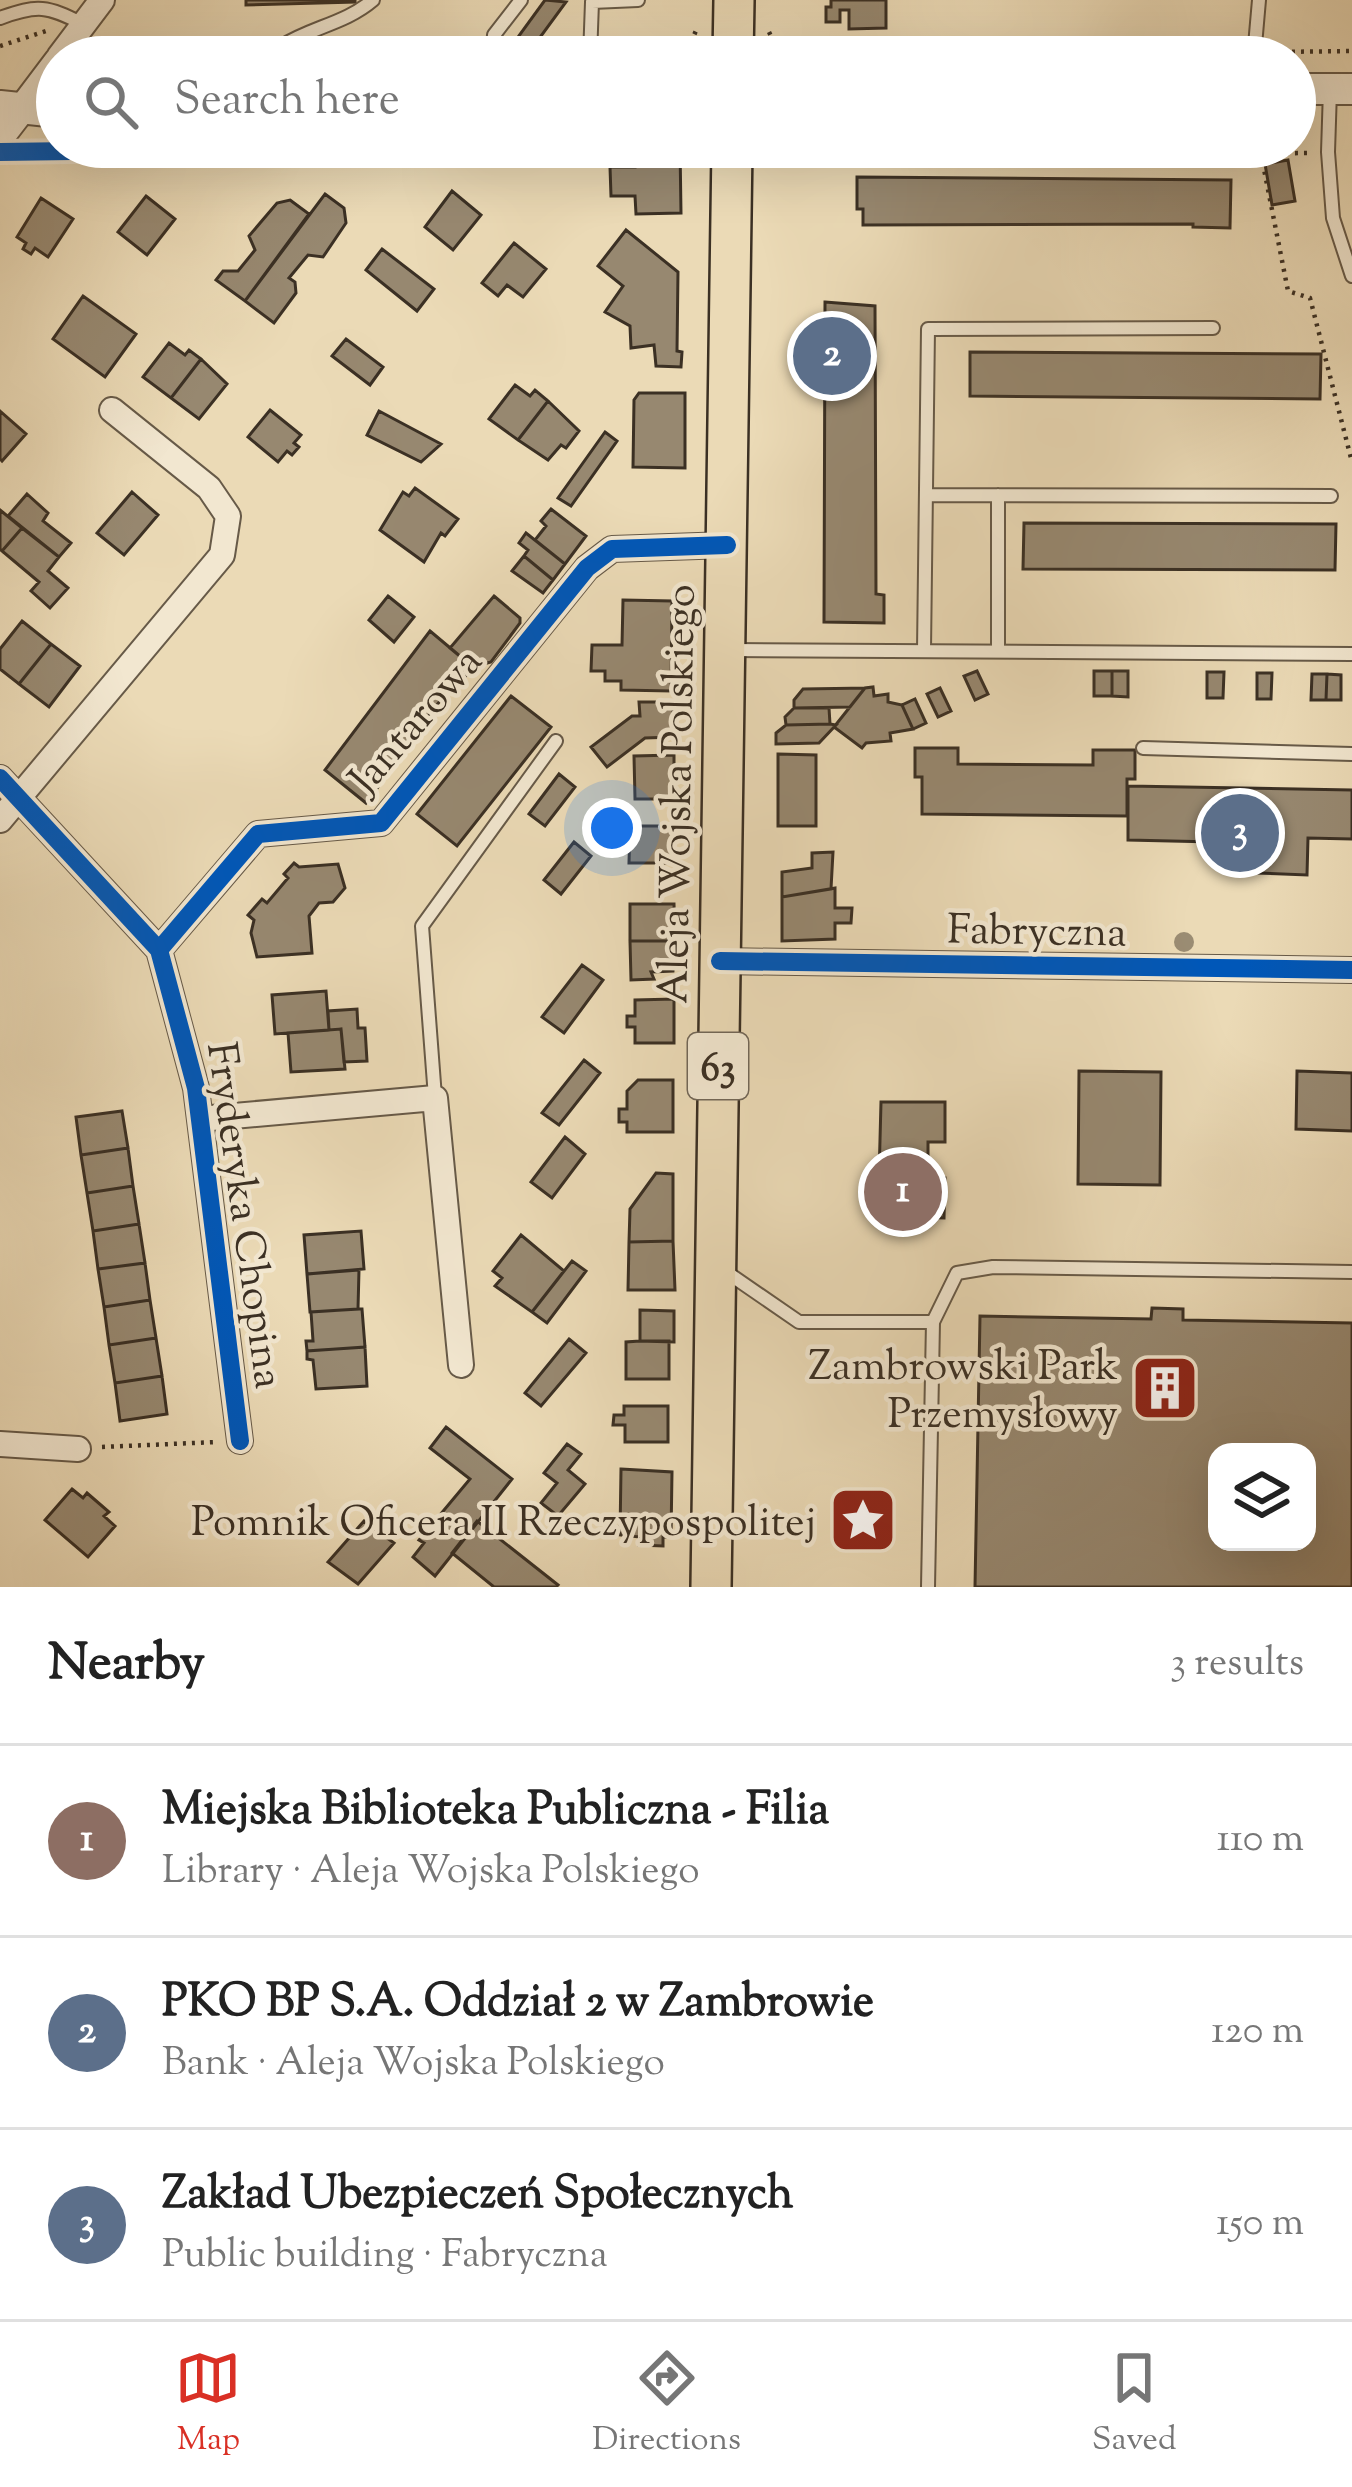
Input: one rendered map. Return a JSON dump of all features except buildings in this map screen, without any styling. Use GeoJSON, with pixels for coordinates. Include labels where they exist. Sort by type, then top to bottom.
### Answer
{"type":"FeatureCollection","features":[{"type":"Feature","properties":{"kind":"main road","name":"Aleja Wojska Polskiego"},"geometry":{"type":"LineString","coordinates":[[712,1587],[732,168]]}},
{"type":"Feature","properties":{"kind":"street"},"geometry":{"type":"LineString","coordinates":[[75,36],[102,0]]}},
{"type":"Feature","properties":{"kind":"street"},"geometry":{"type":"LineString","coordinates":[[0,135],[10,108],[36,81]]}},
{"type":"Feature","properties":{"kind":"street"},"geometry":{"type":"LineString","coordinates":[[0,820],[222,555],[228,516],[208,488],[112,410]]}},
{"type":"Feature","properties":{"kind":"street","name":"Jantarowa"},"geometry":{"type":"LineString","coordinates":[[159,950],[258,834],[381,823],[587,568],[612,549],[727,545]]}},
{"type":"Feature","properties":{"kind":"street","name":"Fryderyka Chopina"},"geometry":{"type":"LineString","coordinates":[[0,778],[159,950],[196,1088],[240,1441]]}},
{"type":"Feature","properties":{"kind":"street","name":"Fabryczna"},"geometry":{"type":"LineString","coordinates":[[720,961],[1352,970]]}},
{"type":"Feature","properties":{"kind":"street"},"geometry":{"type":"LineString","coordinates":[[200,1119],[435,1098],[460,1365]]}},
{"type":"Feature","properties":{"kind":"street"},"geometry":{"type":"LineString","coordinates":[[0,1444],[79,1449]]}},
{"type":"Feature","properties":{"kind":"lane"},"geometry":{"type":"LineString","coordinates":[[297,36],[353,17],[373,0]]}},
{"type":"Feature","properties":{"kind":"lane"},"geometry":{"type":"LineString","coordinates":[[494,36],[521,0]]}},
{"type":"Feature","properties":{"kind":"lane"},"geometry":{"type":"LineString","coordinates":[[591,36],[592,2],[638,0]]}},
{"type":"Feature","properties":{"kind":"lane"},"geometry":{"type":"LineString","coordinates":[[1256,36],[1259,0]]}},
{"type":"Feature","properties":{"kind":"lane"},"geometry":{"type":"LineString","coordinates":[[0,17],[33,5],[84,24]]}},
{"type":"Feature","properties":{"kind":"lane"},"geometry":{"type":"LineString","coordinates":[[1341,89],[1328,152],[1333,218],[1352,276]]}},
{"type":"Feature","properties":{"kind":"lane"},"geometry":{"type":"LineString","coordinates":[[924,650],[928,328],[1213,328]]}},
{"type":"Feature","properties":{"kind":"lane"},"geometry":{"type":"LineString","coordinates":[[926,495],[1331,496]]}},
{"type":"Feature","properties":{"kind":"lane"},"geometry":{"type":"LineString","coordinates":[[998,495],[998,650]]}},
{"type":"Feature","properties":{"kind":"lane"},"geometry":{"type":"LineString","coordinates":[[724,650],[1352,654]]}},
{"type":"Feature","properties":{"kind":"lane"},"geometry":{"type":"LineString","coordinates":[[435,1098],[422,926],[556,741]]}},
{"type":"Feature","properties":{"kind":"lane"},"geometry":{"type":"LineString","coordinates":[[1143,748],[1352,754]]}},
{"type":"Feature","properties":{"kind":"lane"},"geometry":{"type":"LineString","coordinates":[[716,1265],[799,1322],[933,1322]]}},
{"type":"Feature","properties":{"kind":"lane"},"geometry":{"type":"LineString","coordinates":[[928,1587],[933,1322],[957,1273],[993,1267],[1352,1272]]}},
{"type":"Feature","properties":{"kind":"path"},"geometry":{"type":"LineString","coordinates":[[703,36],[735,9],[770,36]]}},
{"type":"Feature","properties":{"kind":"path"},"geometry":{"type":"LineString","coordinates":[[1316,52],[1352,51]]}},
{"type":"Feature","properties":{"kind":"path"},"geometry":{"type":"LineString","coordinates":[[1316,152],[1328,152]]}},
{"type":"Feature","properties":{"kind":"path"},"geometry":{"type":"LineString","coordinates":[[1264,168],[1288,291],[1310,298],[1352,462]]}},
{"type":"Feature","properties":{"kind":"path"},"geometry":{"type":"LineString","coordinates":[[79,1449],[240,1441]]}},
{"type":"Feature","properties":{"kind":"cycle path"},"geometry":{"type":"LineString","coordinates":[[0,152],[36,152]]}},
{"type":"Feature","properties":{"kind":"cycle path"},"geometry":{"type":"LineString","coordinates":[[159,950],[258,834],[381,823],[587,568],[612,549],[727,545]]}},
{"type":"Feature","properties":{"kind":"cycle path"},"geometry":{"type":"LineString","coordinates":[[0,778],[159,950],[196,1088],[240,1441]]}},
{"type":"Feature","properties":{"kind":"cycle path"},"geometry":{"type":"LineString","coordinates":[[720,961],[1352,970]]}},
{"type":"Feature","properties":{"kind":"place","name":"PKO BP S.A. Oddział 2 w Zambrowie"},"geometry":{"type":"Point","coordinates":[832,356]}},
{"type":"Feature","properties":{"kind":"place","name":"Zakład Ubezpieczeń Społecznych"},"geometry":{"type":"Point","coordinates":[1240,833]}},
{"type":"Feature","properties":{"kind":"place","name":"Miejska Biblioteka Publiczna - Filia"},"geometry":{"type":"Point","coordinates":[903,1192]}},
{"type":"Feature","properties":{"kind":"place","name":"Zambrowski Park Przemysłowy"},"geometry":{"type":"Point","coordinates":[1165,1388]}},
{"type":"Feature","properties":{"kind":"place","name":"Pomnik Oficera II Rzeczypospolitej"},"geometry":{"type":"Point","coordinates":[863,1520]}}]}
